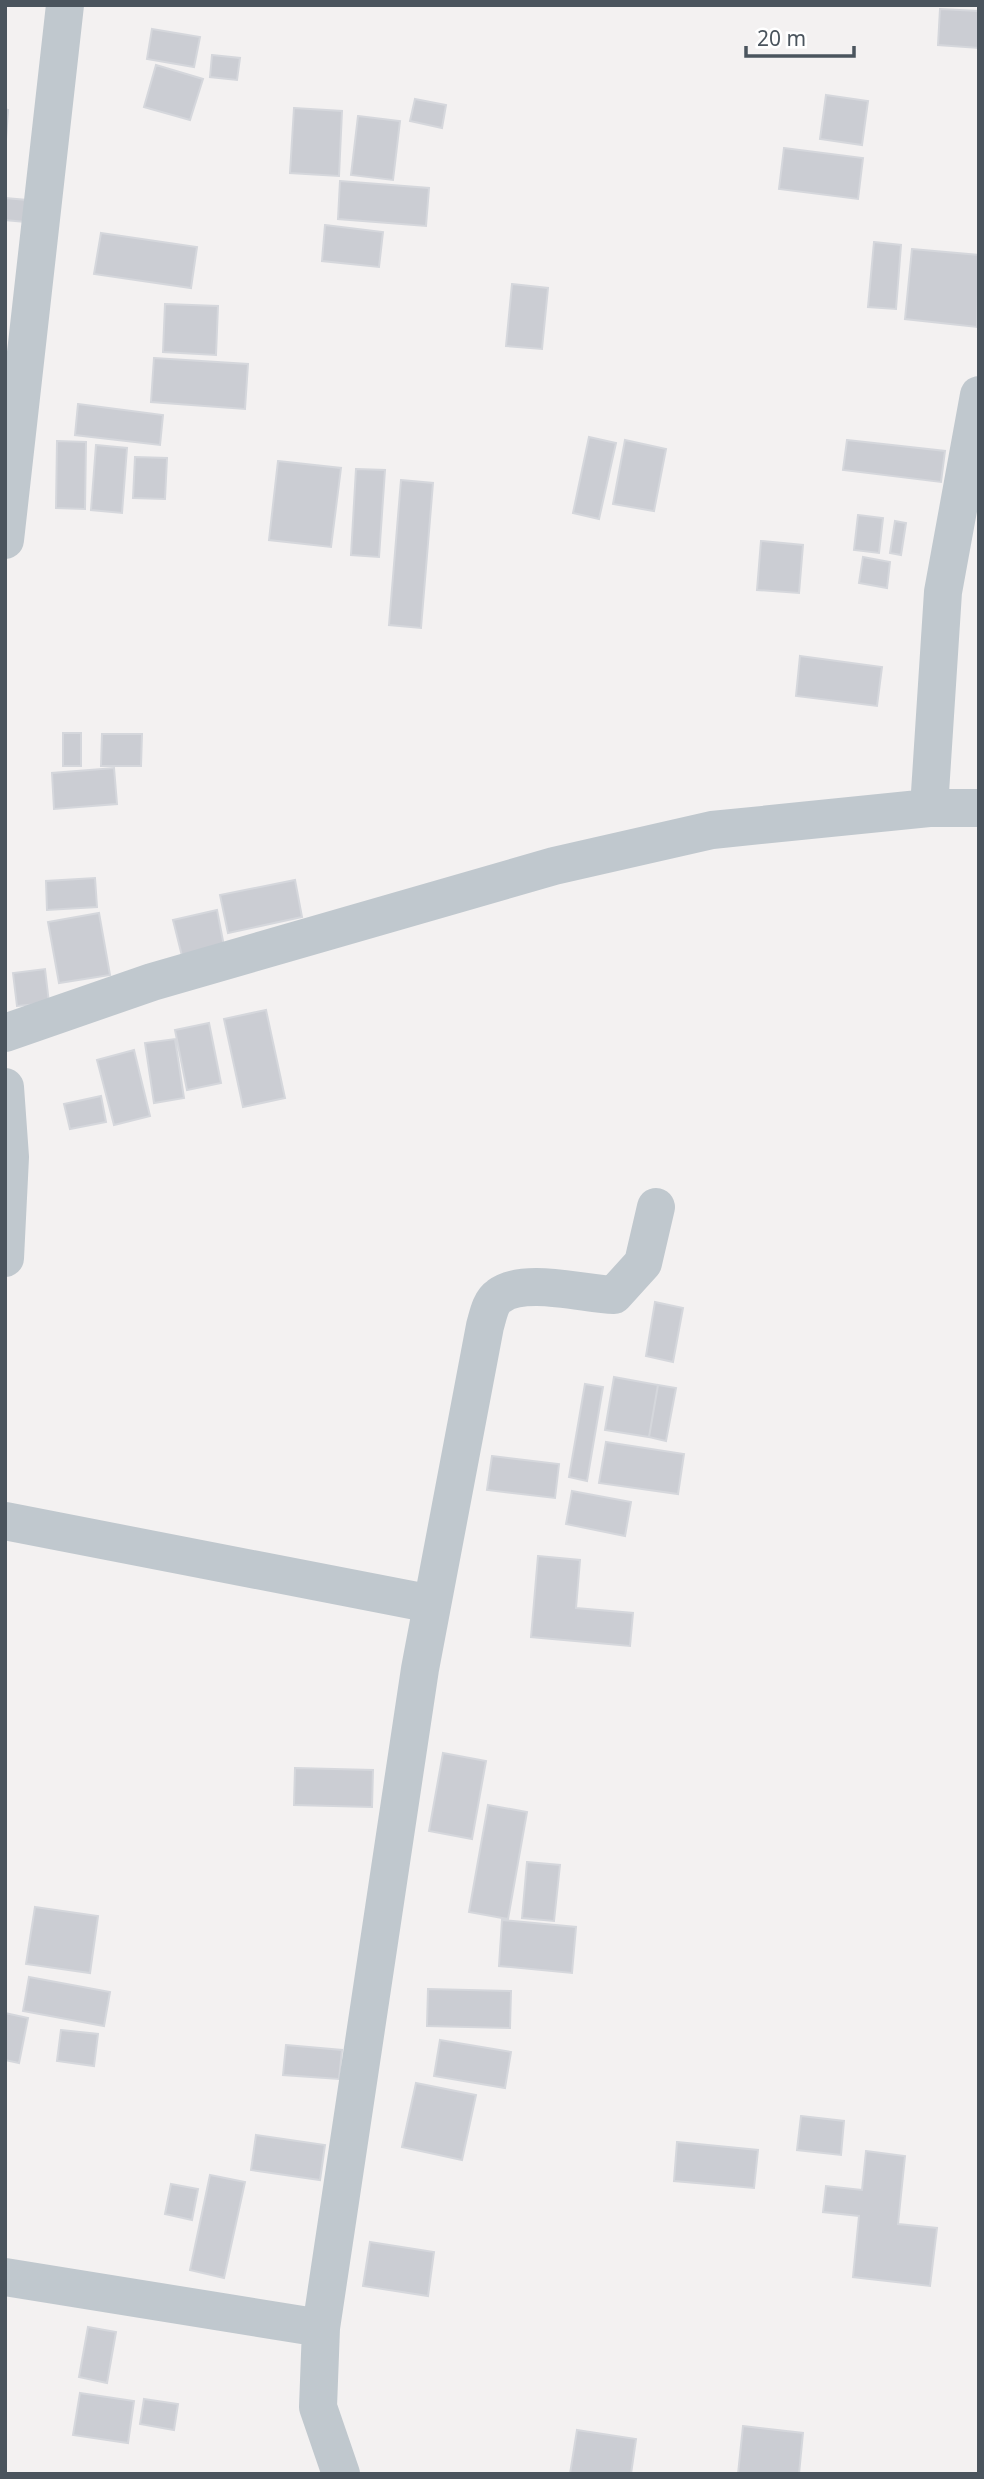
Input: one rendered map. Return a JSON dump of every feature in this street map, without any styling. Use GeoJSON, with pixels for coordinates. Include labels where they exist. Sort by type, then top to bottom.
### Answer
{"type":"FeatureCollection","features":[{"type":"Feature","properties":{"kind":"street"},"geometry":{"type":"LineString","coordinates":[[5,540],[65,5]]}},
{"type":"Feature","properties":{"kind":"street"},"geometry":{"type":"LineString","coordinates":[[929,808],[943,592],[979,395]]}},
{"type":"Feature","properties":{"kind":"street"},"geometry":{"type":"LineString","coordinates":[[5,1033],[152,982],[554,866],[712,830],[929,808],[979,808]]}},
{"type":"Feature","properties":{"kind":"street"},"geometry":{"type":"LineString","coordinates":[[5,1087],[10,1157],[5,1258]]}},
{"type":"Feature","properties":{"kind":"street"},"geometry":{"type":"LineString","coordinates":[[341,2474],[318,2407],[321,2328],[418,1683],[485,1326],[491,1305],[499,1296],[530,1287],[614,1294],[643,1263],[656,1207]]}},
{"type":"Feature","properties":{"kind":"street"},"geometry":{"type":"LineString","coordinates":[[5,1521],[432,1604]]}},
{"type":"Feature","properties":{"kind":"street"},"geometry":{"type":"LineString","coordinates":[[5,2277],[321,2328]]}},
{"type":"Feature","properties":{"kind":"building"},"geometry":{"type":"Polygon","coordinates":[[[940,9],[979,11],[979,48],[938,45],[940,9]]]}},
{"type":"Feature","properties":{"kind":"building"},"geometry":{"type":"Polygon","coordinates":[[[152,29],[200,37],[194,67],[147,59],[152,29]]]}},
{"type":"Feature","properties":{"kind":"building"},"geometry":{"type":"Polygon","coordinates":[[[212,55],[240,58],[237,80],[210,77],[212,55]]]}},
{"type":"Feature","properties":{"kind":"building"},"geometry":{"type":"Polygon","coordinates":[[[156,65],[203,79],[190,120],[144,107],[156,65]]]}},
{"type":"Feature","properties":{"kind":"building"},"geometry":{"type":"Polygon","coordinates":[[[826,95],[868,101],[862,145],[820,139],[826,95]]]}},
{"type":"Feature","properties":{"kind":"building"},"geometry":{"type":"Polygon","coordinates":[[[415,99],[446,105],[442,128],[410,121],[415,99]]]}},
{"type":"Feature","properties":{"kind":"building"},"geometry":{"type":"Polygon","coordinates":[[[294,108],[342,111],[339,176],[290,173],[294,108]]]}},
{"type":"Feature","properties":{"kind":"building"},"geometry":{"type":"Polygon","coordinates":[[[5,109],[8,110],[5,154],[5,109]]]}},
{"type":"Feature","properties":{"kind":"building"},"geometry":{"type":"Polygon","coordinates":[[[358,116],[400,121],[393,180],[351,175],[358,116]]]}},
{"type":"Feature","properties":{"kind":"building"},"geometry":{"type":"Polygon","coordinates":[[[784,148],[863,158],[858,199],[779,189],[784,148]]]}},
{"type":"Feature","properties":{"kind":"building"},"geometry":{"type":"Polygon","coordinates":[[[340,181],[429,188],[426,226],[338,219],[340,181]]]}},
{"type":"Feature","properties":{"kind":"building"},"geometry":{"type":"Polygon","coordinates":[[[5,198],[27,200],[25,222],[5,220],[5,198]]]}},
{"type":"Feature","properties":{"kind":"building"},"geometry":{"type":"Polygon","coordinates":[[[325,225],[383,232],[379,267],[322,261],[325,225]]]}},
{"type":"Feature","properties":{"kind":"building"},"geometry":{"type":"Polygon","coordinates":[[[101,233],[197,247],[191,288],[94,274],[101,233]]]}},
{"type":"Feature","properties":{"kind":"building"},"geometry":{"type":"Polygon","coordinates":[[[874,242],[901,245],[896,309],[868,307],[874,242]]]}},
{"type":"Feature","properties":{"kind":"building"},"geometry":{"type":"Polygon","coordinates":[[[912,249],[979,255],[977,327],[905,319],[912,249]]]}},
{"type":"Feature","properties":{"kind":"building"},"geometry":{"type":"Polygon","coordinates":[[[512,284],[548,288],[542,349],[506,346],[512,284]]]}},
{"type":"Feature","properties":{"kind":"building"},"geometry":{"type":"Polygon","coordinates":[[[165,304],[218,306],[216,355],[163,352],[165,304]]]}},
{"type":"Feature","properties":{"kind":"building"},"geometry":{"type":"Polygon","coordinates":[[[154,358],[248,364],[245,409],[151,402],[154,358]]]}},
{"type":"Feature","properties":{"kind":"building"},"geometry":{"type":"Polygon","coordinates":[[[78,404],[163,415],[160,445],[75,435],[78,404]]]}},
{"type":"Feature","properties":{"kind":"building"},"geometry":{"type":"Polygon","coordinates":[[[589,437],[616,443],[599,519],[573,513],[589,437]]]}},
{"type":"Feature","properties":{"kind":"building"},"geometry":{"type":"Polygon","coordinates":[[[625,440],[666,449],[654,511],[613,504],[625,440]]]}},
{"type":"Feature","properties":{"kind":"building"},"geometry":{"type":"Polygon","coordinates":[[[847,440],[945,451],[941,482],[843,470],[847,440]]]}},
{"type":"Feature","properties":{"kind":"building"},"geometry":{"type":"Polygon","coordinates":[[[57,441],[86,442],[85,509],[56,508],[57,441]]]}},
{"type":"Feature","properties":{"kind":"building"},"geometry":{"type":"Polygon","coordinates":[[[96,445],[127,448],[122,513],[91,510],[96,445]]]}},
{"type":"Feature","properties":{"kind":"building"},"geometry":{"type":"Polygon","coordinates":[[[135,457],[167,458],[165,499],[133,498],[135,457]]]}},
{"type":"Feature","properties":{"kind":"building"},"geometry":{"type":"Polygon","coordinates":[[[278,461],[341,468],[331,547],[269,540],[278,461]]]}},
{"type":"Feature","properties":{"kind":"building"},"geometry":{"type":"Polygon","coordinates":[[[356,469],[385,470],[379,557],[351,555],[356,469]]]}},
{"type":"Feature","properties":{"kind":"building"},"geometry":{"type":"Polygon","coordinates":[[[401,480],[433,483],[421,628],[389,625],[401,480]]]}},
{"type":"Feature","properties":{"kind":"building"},"geometry":{"type":"Polygon","coordinates":[[[858,515],[883,518],[879,553],[854,550],[858,515]]]}},
{"type":"Feature","properties":{"kind":"building"},"geometry":{"type":"Polygon","coordinates":[[[895,521],[906,523],[901,555],[890,553],[895,521]]]}},
{"type":"Feature","properties":{"kind":"building"},"geometry":{"type":"Polygon","coordinates":[[[761,541],[803,545],[799,593],[757,590],[761,541]]]}},
{"type":"Feature","properties":{"kind":"building"},"geometry":{"type":"Polygon","coordinates":[[[863,557],[890,562],[887,588],[859,583],[863,557]]]}},
{"type":"Feature","properties":{"kind":"building"},"geometry":{"type":"Polygon","coordinates":[[[800,656],[882,667],[877,706],[796,696],[800,656]]]}},
{"type":"Feature","properties":{"kind":"building"},"geometry":{"type":"Polygon","coordinates":[[[63,733],[81,733],[81,766],[63,766],[63,733]]]}},
{"type":"Feature","properties":{"kind":"building"},"geometry":{"type":"Polygon","coordinates":[[[102,734],[142,734],[141,766],[101,766],[102,734]]]}},
{"type":"Feature","properties":{"kind":"building"},"geometry":{"type":"Polygon","coordinates":[[[114,768],[117,804],[54,809],[52,773],[114,768]]]}},
{"type":"Feature","properties":{"kind":"building"},"geometry":{"type":"Polygon","coordinates":[[[95,878],[97,907],[47,910],[46,881],[95,878]]]}},
{"type":"Feature","properties":{"kind":"building"},"geometry":{"type":"Polygon","coordinates":[[[295,880],[302,917],[228,933],[220,895],[295,880]]]}},
{"type":"Feature","properties":{"kind":"building"},"geometry":{"type":"Polygon","coordinates":[[[217,910],[224,946],[182,956],[173,920],[217,910]]]}},
{"type":"Feature","properties":{"kind":"building"},"geometry":{"type":"Polygon","coordinates":[[[99,913],[110,975],[59,983],[48,922],[99,913]]]}},
{"type":"Feature","properties":{"kind":"building"},"geometry":{"type":"Polygon","coordinates":[[[45,969],[49,1003],[17,1006],[13,973],[45,969]]]}},
{"type":"Feature","properties":{"kind":"building"},"geometry":{"type":"Polygon","coordinates":[[[266,1010],[285,1098],[243,1107],[224,1019],[266,1010]]]}},
{"type":"Feature","properties":{"kind":"building"},"geometry":{"type":"Polygon","coordinates":[[[209,1023],[221,1083],[187,1090],[175,1030],[209,1023]]]}},
{"type":"Feature","properties":{"kind":"building"},"geometry":{"type":"Polygon","coordinates":[[[175,1039],[184,1098],[154,1103],[145,1043],[175,1039]]]}},
{"type":"Feature","properties":{"kind":"building"},"geometry":{"type":"Polygon","coordinates":[[[134,1050],[150,1116],[114,1125],[97,1060],[134,1050]]]}},
{"type":"Feature","properties":{"kind":"building"},"geometry":{"type":"Polygon","coordinates":[[[101,1096],[106,1122],[70,1129],[64,1104],[101,1096]]]}},
{"type":"Feature","properties":{"kind":"building"},"geometry":{"type":"Polygon","coordinates":[[[655,1302],[683,1308],[673,1362],[646,1356],[655,1302]]]}},
{"type":"Feature","properties":{"kind":"building"},"geometry":{"type":"Polygon","coordinates":[[[614,1377],[658,1385],[649,1437],[605,1430],[614,1377]]]}},
{"type":"Feature","properties":{"kind":"building"},"geometry":{"type":"Polygon","coordinates":[[[585,1384],[603,1387],[587,1481],[569,1477],[585,1384]]]}},
{"type":"Feature","properties":{"kind":"building"},"geometry":{"type":"Polygon","coordinates":[[[658,1385],[676,1388],[666,1441],[649,1437],[658,1385]]]}},
{"type":"Feature","properties":{"kind":"building"},"geometry":{"type":"Polygon","coordinates":[[[606,1442],[684,1454],[678,1494],[599,1483],[606,1442]]]}},
{"type":"Feature","properties":{"kind":"building"},"geometry":{"type":"Polygon","coordinates":[[[492,1456],[559,1464],[555,1498],[487,1490],[492,1456]]]}},
{"type":"Feature","properties":{"kind":"building"},"geometry":{"type":"Polygon","coordinates":[[[572,1491],[631,1502],[625,1536],[566,1524],[572,1491]]]}},
{"type":"Feature","properties":{"kind":"building"},"geometry":{"type":"Polygon","coordinates":[[[538,1556],[580,1560],[576,1608],[633,1613],[630,1646],[531,1637],[538,1556]]]}},
{"type":"Feature","properties":{"kind":"building"},"geometry":{"type":"Polygon","coordinates":[[[443,1753],[486,1761],[472,1839],[429,1831],[443,1753]]]}},
{"type":"Feature","properties":{"kind":"building"},"geometry":{"type":"Polygon","coordinates":[[[295,1768],[373,1770],[372,1807],[294,1805],[295,1768]]]}},
{"type":"Feature","properties":{"kind":"building"},"geometry":{"type":"Polygon","coordinates":[[[488,1805],[527,1812],[508,1919],[469,1912],[488,1805]]]}},
{"type":"Feature","properties":{"kind":"building"},"geometry":{"type":"Polygon","coordinates":[[[527,1862],[560,1865],[554,1921],[522,1918],[527,1862]]]}},
{"type":"Feature","properties":{"kind":"building"},"geometry":{"type":"Polygon","coordinates":[[[35,1907],[98,1916],[90,1973],[26,1964],[35,1907]]]}},
{"type":"Feature","properties":{"kind":"building"},"geometry":{"type":"Polygon","coordinates":[[[502,1920],[576,1927],[572,1973],[499,1966],[502,1920]]]}},
{"type":"Feature","properties":{"kind":"building"},"geometry":{"type":"Polygon","coordinates":[[[29,1977],[110,1992],[104,2026],[23,2011],[29,1977]]]}},
{"type":"Feature","properties":{"kind":"building"},"geometry":{"type":"Polygon","coordinates":[[[428,1989],[511,1991],[510,2028],[427,2026],[428,1989]]]}},
{"type":"Feature","properties":{"kind":"building"},"geometry":{"type":"Polygon","coordinates":[[[5,2013],[28,2018],[19,2063],[5,2060],[5,2013]]]}},
{"type":"Feature","properties":{"kind":"building"},"geometry":{"type":"Polygon","coordinates":[[[61,2030],[98,2034],[94,2066],[57,2061],[61,2030]]]}},
{"type":"Feature","properties":{"kind":"building"},"geometry":{"type":"Polygon","coordinates":[[[440,2040],[511,2052],[505,2088],[434,2076],[440,2040]]]}},
{"type":"Feature","properties":{"kind":"building"},"geometry":{"type":"Polygon","coordinates":[[[286,2045],[342,2050],[339,2079],[283,2075],[286,2045]]]}},
{"type":"Feature","properties":{"kind":"building"},"geometry":{"type":"Polygon","coordinates":[[[416,2083],[476,2095],[462,2160],[402,2147],[416,2083]]]}},
{"type":"Feature","properties":{"kind":"building"},"geometry":{"type":"Polygon","coordinates":[[[801,2116],[844,2121],[841,2155],[797,2150],[801,2116]]]}},
{"type":"Feature","properties":{"kind":"building"},"geometry":{"type":"Polygon","coordinates":[[[256,2135],[325,2145],[320,2180],[251,2170],[256,2135]]]}},
{"type":"Feature","properties":{"kind":"building"},"geometry":{"type":"Polygon","coordinates":[[[677,2142],[758,2150],[754,2188],[674,2181],[677,2142]]]}},
{"type":"Feature","properties":{"kind":"building"},"geometry":{"type":"Polygon","coordinates":[[[866,2151],[905,2156],[898,2224],[937,2228],[930,2286],[853,2277],[859,2216],[823,2212],[826,2186],[862,2190],[866,2151]]]}},
{"type":"Feature","properties":{"kind":"building"},"geometry":{"type":"Polygon","coordinates":[[[210,2175],[245,2182],[224,2278],[190,2270],[210,2175]]]}},
{"type":"Feature","properties":{"kind":"building"},"geometry":{"type":"Polygon","coordinates":[[[171,2184],[198,2189],[192,2220],[165,2214],[171,2184]]]}},
{"type":"Feature","properties":{"kind":"building"},"geometry":{"type":"Polygon","coordinates":[[[370,2242],[434,2252],[428,2296],[363,2286],[370,2242]]]}},
{"type":"Feature","properties":{"kind":"building"},"geometry":{"type":"Polygon","coordinates":[[[88,2327],[116,2332],[107,2383],[79,2377],[88,2327]]]}},
{"type":"Feature","properties":{"kind":"building"},"geometry":{"type":"Polygon","coordinates":[[[80,2393],[134,2401],[128,2443],[73,2435],[80,2393]]]}},
{"type":"Feature","properties":{"kind":"building"},"geometry":{"type":"Polygon","coordinates":[[[144,2399],[178,2404],[174,2430],[140,2424],[144,2399]]]}},
{"type":"Feature","properties":{"kind":"building"},"geometry":{"type":"Polygon","coordinates":[[[743,2426],[803,2433],[799,2474],[738,2474],[743,2426]]]}},
{"type":"Feature","properties":{"kind":"building"},"geometry":{"type":"Polygon","coordinates":[[[577,2430],[636,2439],[631,2474],[570,2474],[577,2430]]]}}]}
